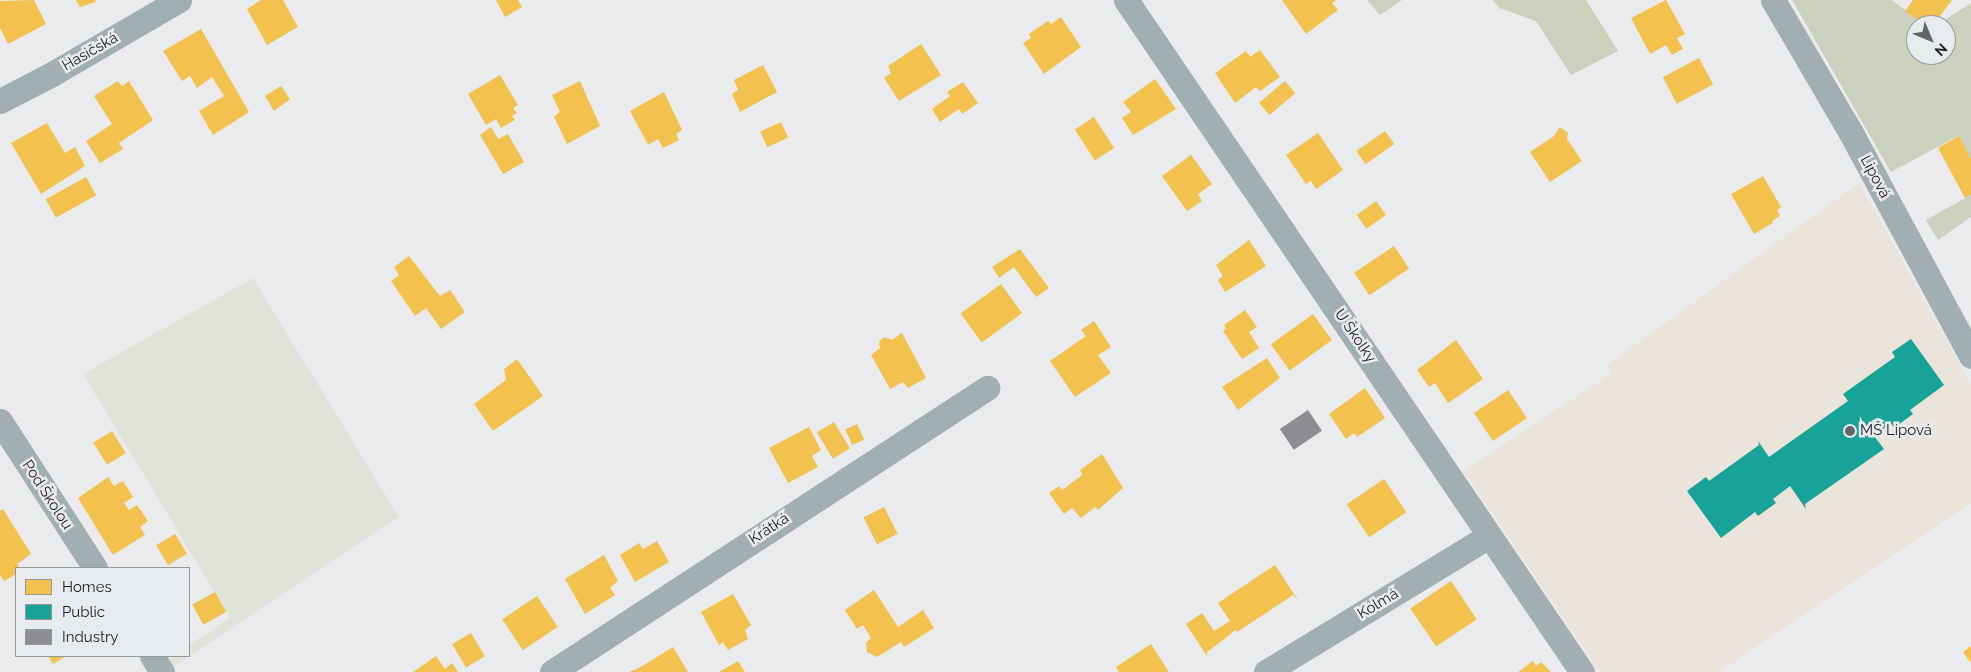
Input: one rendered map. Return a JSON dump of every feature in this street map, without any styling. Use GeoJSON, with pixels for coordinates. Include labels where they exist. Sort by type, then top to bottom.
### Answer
{"type":"FeatureCollection","features":[{"type":"Feature","properties":{"kind":"street","name":"Hasičská"},"geometry":{"type":"LineString","coordinates":[[0,100],[52,74],[179,0]]}},
{"type":"Feature","properties":{"kind":"street","name":"U Školky"},"geometry":{"type":"LineString","coordinates":[[1126,0],[1582,672]]}},
{"type":"Feature","properties":{"kind":"street","name":"Lipová"},"geometry":{"type":"LineString","coordinates":[[1773,0],[1851,133],[1971,356]]}},
{"type":"Feature","properties":{"kind":"street","name":"Krátká"},"geometry":{"type":"LineString","coordinates":[[552,672],[987,388]]}},
{"type":"Feature","properties":{"kind":"street","name":"Pod Školou"},"geometry":{"type":"LineString","coordinates":[[0,421],[94,567]]}},
{"type":"Feature","properties":{"kind":"street","name":"Kolmá"},"geometry":{"type":"LineString","coordinates":[[1266,672],[1489,536]]}},
{"type":"Feature","properties":{"kind":"street"},"geometry":{"type":"LineString","coordinates":[[153,657],[162,672]]}},
{"type":"Feature","properties":{"kind":"shaded area"},"geometry":{"type":"Polygon","coordinates":[[[1859,183],[1971,384],[1971,503],[1719,672],[1600,672],[1464,471],[1612,373],[1607,365],[1859,183]]]}},
{"type":"Feature","properties":{"kind":"shaded area"},"geometry":{"type":"Polygon","coordinates":[[[253,278],[399,517],[190,656],[190,644],[230,618],[83,374],[253,278]]]}},
{"type":"Feature","properties":{"kind":"shaded area"},"geometry":{"type":"Polygon","coordinates":[[[170,657],[188,657],[170,669],[164,661],[170,657]]]}},
{"type":"Feature","properties":{"kind":"green space"},"geometry":{"type":"Polygon","coordinates":[[[1367,0],[1402,0],[1380,15],[1367,0]]]}},
{"type":"Feature","properties":{"kind":"green space"},"geometry":{"type":"Polygon","coordinates":[[[1493,0],[1586,0],[1618,51],[1571,75],[1536,21],[1499,8],[1493,0]]]}},
{"type":"Feature","properties":{"kind":"green space"},"geometry":{"type":"Polygon","coordinates":[[[1792,0],[1892,0],[1912,15],[1906,15],[1906,65],[1956,65],[1956,15],[1952,15],[1971,3],[1971,159],[1958,136],[1891,172],[1792,0]]]}},
{"type":"Feature","properties":{"kind":"green space"},"geometry":{"type":"Polygon","coordinates":[[[1971,195],[1971,217],[1938,240],[1926,220],[1971,195]]]}},
{"type":"Feature","properties":{"kind":"building: Homes"},"geometry":{"type":"Polygon","coordinates":[[[34,0],[46,24],[8,44],[0,28],[0,1],[34,0]]]}},
{"type":"Feature","properties":{"kind":"building: Homes"},"geometry":{"type":"Polygon","coordinates":[[[76,0],[95,0],[96,2],[80,7],[76,0]]]}},
{"type":"Feature","properties":{"kind":"building: Homes"},"geometry":{"type":"Polygon","coordinates":[[[261,0],[283,0],[298,27],[267,45],[247,9],[261,0]]]}},
{"type":"Feature","properties":{"kind":"building: Homes"},"geometry":{"type":"Polygon","coordinates":[[[496,0],[518,0],[522,7],[505,17],[496,0]]]}},
{"type":"Feature","properties":{"kind":"building: Homes"},"geometry":{"type":"Polygon","coordinates":[[[1282,0],[1336,0],[1332,3],[1338,10],[1306,34],[1282,0]]]}},
{"type":"Feature","properties":{"kind":"building: Homes"},"geometry":{"type":"Polygon","coordinates":[[[1666,0],[1685,34],[1677,38],[1683,49],[1672,55],[1666,45],[1650,54],[1631,18],[1666,0]]]}},
{"type":"Feature","properties":{"kind":"building: Homes"},"geometry":{"type":"Polygon","coordinates":[[[1913,0],[1952,0],[1941,15],[1911,15],[1905,11],[1913,0]]]}},
{"type":"Feature","properties":{"kind":"building: Homes"},"geometry":{"type":"Polygon","coordinates":[[[1061,17],[1081,47],[1044,74],[1023,43],[1031,38],[1029,34],[1048,21],[1051,24],[1061,17]]]}},
{"type":"Feature","properties":{"kind":"building: Homes"},"geometry":{"type":"Polygon","coordinates":[[[201,29],[249,112],[213,135],[199,111],[224,96],[212,77],[197,88],[190,76],[182,81],[163,51],[201,29]]]}},
{"type":"Feature","properties":{"kind":"building: Homes"},"geometry":{"type":"Polygon","coordinates":[[[921,44],[941,75],[899,101],[884,78],[891,73],[888,66],[921,44]]]}},
{"type":"Feature","properties":{"kind":"building: Homes"},"geometry":{"type":"Polygon","coordinates":[[[1260,50],[1280,77],[1260,91],[1256,87],[1235,103],[1215,73],[1246,51],[1250,57],[1260,50]]]}},
{"type":"Feature","properties":{"kind":"building: Homes"},"geometry":{"type":"Polygon","coordinates":[[[1699,58],[1713,84],[1677,104],[1663,77],[1699,58]]]}},
{"type":"Feature","properties":{"kind":"building: Homes"},"geometry":{"type":"Polygon","coordinates":[[[763,65],[777,92],[740,112],[732,94],[738,90],[734,80],[763,65]]]}},
{"type":"Feature","properties":{"kind":"building: Homes"},"geometry":{"type":"Polygon","coordinates":[[[500,75],[518,105],[513,108],[517,113],[512,116],[515,120],[501,128],[496,119],[486,125],[468,94],[500,75]]]}},
{"type":"Feature","properties":{"kind":"building: Homes"},"geometry":{"type":"Polygon","coordinates":[[[1155,79],[1176,109],[1133,135],[1122,118],[1131,112],[1123,102],[1155,79]]]}},
{"type":"Feature","properties":{"kind":"building: Homes"},"geometry":{"type":"Polygon","coordinates":[[[118,81],[122,86],[129,81],[153,120],[119,143],[123,149],[100,163],[86,141],[112,124],[94,96],[118,81]]]}},
{"type":"Feature","properties":{"kind":"building: Homes"},"geometry":{"type":"Polygon","coordinates":[[[580,81],[600,126],[567,144],[554,117],[560,112],[552,95],[580,81]]]}},
{"type":"Feature","properties":{"kind":"building: Homes"},"geometry":{"type":"Polygon","coordinates":[[[1285,81],[1295,93],[1269,115],[1259,103],[1285,81]]]}},
{"type":"Feature","properties":{"kind":"building: Homes"},"geometry":{"type":"Polygon","coordinates":[[[963,82],[978,103],[962,114],[959,109],[940,122],[932,109],[950,96],[947,92],[963,82]]]}},
{"type":"Feature","properties":{"kind":"building: Homes"},"geometry":{"type":"Polygon","coordinates":[[[281,86],[290,99],[274,111],[265,96],[281,86]]]}},
{"type":"Feature","properties":{"kind":"building: Homes"},"geometry":{"type":"Polygon","coordinates":[[[664,92],[682,130],[676,134],[679,140],[663,148],[658,139],[648,145],[630,111],[664,92]]]}},
{"type":"Feature","properties":{"kind":"building: Homes"},"geometry":{"type":"Polygon","coordinates":[[[1094,117],[1114,148],[1095,161],[1075,130],[1094,117]]]}},
{"type":"Feature","properties":{"kind":"building: Homes"},"geometry":{"type":"Polygon","coordinates":[[[781,122],[788,137],[767,147],[760,132],[781,122]]]}},
{"type":"Feature","properties":{"kind":"building: Homes"},"geometry":{"type":"Polygon","coordinates":[[[47,123],[65,153],[75,147],[85,166],[41,194],[11,143],[47,123]]]}},
{"type":"Feature","properties":{"kind":"building: Homes"},"geometry":{"type":"Polygon","coordinates":[[[491,127],[498,139],[508,134],[524,162],[503,174],[480,135],[491,127]]]}},
{"type":"Feature","properties":{"kind":"building: Homes"},"geometry":{"type":"Polygon","coordinates":[[[1560,127],[1568,133],[1567,139],[1582,161],[1550,182],[1530,152],[1554,136],[1560,127]]]}},
{"type":"Feature","properties":{"kind":"building: Homes"},"geometry":{"type":"Polygon","coordinates":[[[1385,131],[1394,144],[1366,164],[1356,151],[1385,131]]]}},
{"type":"Feature","properties":{"kind":"building: Homes"},"geometry":{"type":"Polygon","coordinates":[[[1318,133],[1343,170],[1316,189],[1311,181],[1306,184],[1286,155],[1318,133]]]}},
{"type":"Feature","properties":{"kind":"building: Homes"},"geometry":{"type":"Polygon","coordinates":[[[1959,136],[1971,159],[1971,195],[1965,198],[1938,148],[1959,136]]]}},
{"type":"Feature","properties":{"kind":"building: Homes"},"geometry":{"type":"Polygon","coordinates":[[[1191,155],[1212,184],[1198,194],[1202,201],[1187,211],[1162,176],[1191,155]]]}},
{"type":"Feature","properties":{"kind":"building: Homes"},"geometry":{"type":"Polygon","coordinates":[[[1763,176],[1781,207],[1777,210],[1780,216],[1772,221],[1773,223],[1754,234],[1731,194],[1763,176]]]}},
{"type":"Feature","properties":{"kind":"building: Homes"},"geometry":{"type":"Polygon","coordinates":[[[86,177],[96,195],[56,218],[46,199],[86,177]]]}},
{"type":"Feature","properties":{"kind":"building: Homes"},"geometry":{"type":"Polygon","coordinates":[[[1376,201],[1386,215],[1367,229],[1357,215],[1376,201]]]}},
{"type":"Feature","properties":{"kind":"building: Homes"},"geometry":{"type":"Polygon","coordinates":[[[1249,240],[1266,266],[1225,292],[1218,280],[1223,276],[1216,265],[1249,240]]]}},
{"type":"Feature","properties":{"kind":"building: Homes"},"geometry":{"type":"Polygon","coordinates":[[[1394,246],[1409,268],[1369,295],[1354,273],[1394,246]]]}},
{"type":"Feature","properties":{"kind":"building: Homes"},"geometry":{"type":"Polygon","coordinates":[[[1020,249],[1049,288],[1036,297],[1014,267],[999,278],[992,267],[1020,249]]]}},
{"type":"Feature","properties":{"kind":"building: Homes"},"geometry":{"type":"Polygon","coordinates":[[[409,256],[440,296],[450,290],[465,312],[441,329],[426,308],[415,316],[391,281],[399,275],[394,267],[409,256]]]}},
{"type":"Feature","properties":{"kind":"building: Homes"},"geometry":{"type":"Polygon","coordinates":[[[1001,284],[1022,313],[982,343],[961,313],[1001,284]]]}},
{"type":"Feature","properties":{"kind":"building: Homes"},"geometry":{"type":"Polygon","coordinates":[[[1245,310],[1257,327],[1249,332],[1259,348],[1242,359],[1223,331],[1226,328],[1224,325],[1245,310]]]}},
{"type":"Feature","properties":{"kind":"building: Homes"},"geometry":{"type":"Polygon","coordinates":[[[1313,314],[1332,340],[1290,370],[1271,345],[1313,314]]]}},
{"type":"Feature","properties":{"kind":"building: Homes"},"geometry":{"type":"Polygon","coordinates":[[[1094,321],[1111,347],[1098,355],[1111,373],[1075,397],[1050,361],[1086,336],[1081,330],[1094,321]]]}},
{"type":"Feature","properties":{"kind":"building: Homes"},"geometry":{"type":"Polygon","coordinates":[[[902,333],[926,378],[908,388],[903,382],[890,389],[871,355],[880,348],[879,341],[885,337],[892,340],[902,333]]]}},
{"type":"Feature","properties":{"kind":"building: Homes"},"geometry":{"type":"Polygon","coordinates":[[[1456,340],[1483,379],[1448,403],[1435,383],[1429,387],[1417,370],[1456,340]]]}},
{"type":"Feature","properties":{"kind":"building: Homes"},"geometry":{"type":"Polygon","coordinates":[[[1267,358],[1280,378],[1238,410],[1222,387],[1267,358]]]}},
{"type":"Feature","properties":{"kind":"building: Homes"},"geometry":{"type":"Polygon","coordinates":[[[517,359],[543,396],[493,431],[474,404],[506,380],[504,369],[517,359]]]}},
{"type":"Feature","properties":{"kind":"building: Homes"},"geometry":{"type":"Polygon","coordinates":[[[1365,388],[1385,418],[1357,437],[1354,433],[1346,439],[1329,414],[1365,388]]]}},
{"type":"Feature","properties":{"kind":"building: Homes"},"geometry":{"type":"Polygon","coordinates":[[[1508,390],[1527,418],[1493,441],[1474,413],[1508,390]]]}},
{"type":"Feature","properties":{"kind":"building: Homes"},"geometry":{"type":"Polygon","coordinates":[[[834,422],[850,449],[833,459],[817,432],[834,422]]]}},
{"type":"Feature","properties":{"kind":"building: Homes"},"geometry":{"type":"Polygon","coordinates":[[[857,424],[864,439],[852,445],[845,429],[857,424]]]}},
{"type":"Feature","properties":{"kind":"building: Homes"},"geometry":{"type":"Polygon","coordinates":[[[809,427],[821,450],[812,456],[818,467],[788,483],[769,448],[809,427]]]}},
{"type":"Feature","properties":{"kind":"building: Homes"},"geometry":{"type":"Polygon","coordinates":[[[112,431],[126,453],[107,465],[93,443],[112,431]]]}},
{"type":"Feature","properties":{"kind":"building: Homes"},"geometry":{"type":"Polygon","coordinates":[[[1102,454],[1123,488],[1098,510],[1095,507],[1081,518],[1072,508],[1064,514],[1049,493],[1059,486],[1062,490],[1082,475],[1080,470],[1102,454]]]}},
{"type":"Feature","properties":{"kind":"building: Homes"},"geometry":{"type":"Polygon","coordinates":[[[108,477],[114,486],[123,481],[133,497],[124,503],[129,510],[137,505],[148,521],[140,527],[145,535],[113,555],[78,498],[108,477]]]}},
{"type":"Feature","properties":{"kind":"building: Homes"},"geometry":{"type":"Polygon","coordinates":[[[1384,479],[1406,512],[1369,537],[1347,504],[1384,479]]]}},
{"type":"Feature","properties":{"kind":"building: Homes"},"geometry":{"type":"Polygon","coordinates":[[[884,507],[898,534],[877,544],[864,517],[884,507]]]}},
{"type":"Feature","properties":{"kind":"building: Homes"},"geometry":{"type":"Polygon","coordinates":[[[3,509],[31,554],[17,564],[19,567],[15,567],[15,575],[4,581],[0,575],[0,511],[3,509]]]}},
{"type":"Feature","properties":{"kind":"building: Homes"},"geometry":{"type":"Polygon","coordinates":[[[175,534],[187,554],[168,565],[156,545],[175,534]]]}},
{"type":"Feature","properties":{"kind":"building: Homes"},"geometry":{"type":"Polygon","coordinates":[[[657,541],[669,562],[635,582],[620,555],[639,543],[643,549],[657,541]]]}},
{"type":"Feature","properties":{"kind":"building: Homes"},"geometry":{"type":"Polygon","coordinates":[[[604,555],[618,581],[610,588],[615,595],[585,614],[565,579],[604,555]]]}},
{"type":"Feature","properties":{"kind":"building: Homes"},"geometry":{"type":"Polygon","coordinates":[[[1275,565],[1298,600],[1293,595],[1237,632],[1236,630],[1207,652],[1207,656],[1186,624],[1202,613],[1214,631],[1230,621],[1218,603],[1275,565]]]}},
{"type":"Feature","properties":{"kind":"building: Homes"},"geometry":{"type":"Polygon","coordinates":[[[1451,581],[1477,619],[1436,647],[1410,608],[1451,581]]]}},
{"type":"Feature","properties":{"kind":"building: Homes"},"geometry":{"type":"Polygon","coordinates":[[[874,590],[898,627],[923,610],[934,628],[904,647],[901,642],[877,657],[867,652],[866,643],[871,638],[863,625],[857,629],[845,610],[874,590]]]}},
{"type":"Feature","properties":{"kind":"building: Homes"},"geometry":{"type":"Polygon","coordinates":[[[215,592],[226,612],[203,625],[192,605],[215,592]]]}},
{"type":"Feature","properties":{"kind":"building: Homes"},"geometry":{"type":"Polygon","coordinates":[[[733,594],[751,625],[745,630],[748,639],[728,650],[723,642],[719,645],[701,612],[733,594]]]}},
{"type":"Feature","properties":{"kind":"building: Homes"},"geometry":{"type":"Polygon","coordinates":[[[537,596],[558,627],[523,650],[502,619],[537,596]]]}},
{"type":"Feature","properties":{"kind":"building: Homes"},"geometry":{"type":"Polygon","coordinates":[[[471,633],[485,656],[466,667],[452,644],[471,633]]]}},
{"type":"Feature","properties":{"kind":"building: Homes"},"geometry":{"type":"Polygon","coordinates":[[[1151,644],[1169,672],[1119,672],[1116,667],[1151,644]]]}},
{"type":"Feature","properties":{"kind":"building: Homes"},"geometry":{"type":"Polygon","coordinates":[[[1971,646],[1971,661],[1970,662],[1963,652],[1971,646]]]}},
{"type":"Feature","properties":{"kind":"building: Homes"},"geometry":{"type":"Polygon","coordinates":[[[673,647],[688,672],[629,672],[639,668],[673,647]]]}},
{"type":"Feature","properties":{"kind":"building: Homes"},"geometry":{"type":"Polygon","coordinates":[[[436,656],[445,669],[452,663],[458,672],[413,672],[436,656]]]}},
{"type":"Feature","properties":{"kind":"building: Homes"},"geometry":{"type":"Polygon","coordinates":[[[49,657],[64,657],[53,664],[49,657]]]}},
{"type":"Feature","properties":{"kind":"building: Homes"},"geometry":{"type":"Polygon","coordinates":[[[738,661],[745,672],[719,672],[738,661]]]}},
{"type":"Feature","properties":{"kind":"building: Homes"},"geometry":{"type":"Polygon","coordinates":[[[1533,661],[1536,666],[1541,662],[1551,672],[1518,672],[1533,661]]]}},
{"type":"Feature","properties":{"kind":"building: Public"},"geometry":{"type":"Polygon","coordinates":[[[1911,339],[1944,385],[1910,410],[1913,414],[1894,428],[1891,423],[1874,436],[1884,449],[1805,504],[1806,509],[1790,486],[1773,499],[1776,503],[1758,516],[1755,512],[1721,538],[1687,491],[1706,477],[1709,481],[1759,445],[1758,441],[1769,457],[1848,401],[1843,394],[1895,357],[1892,352],[1911,339]]]}},
{"type":"Feature","properties":{"kind":"building: Industry"},"geometry":{"type":"Polygon","coordinates":[[[1308,410],[1322,431],[1294,450],[1280,429],[1308,410]]]}},
{"type":"Feature","properties":{"kind":"place","name":"MŠ Lipová"},"geometry":{"type":"Point","coordinates":[1850,431]}}]}
